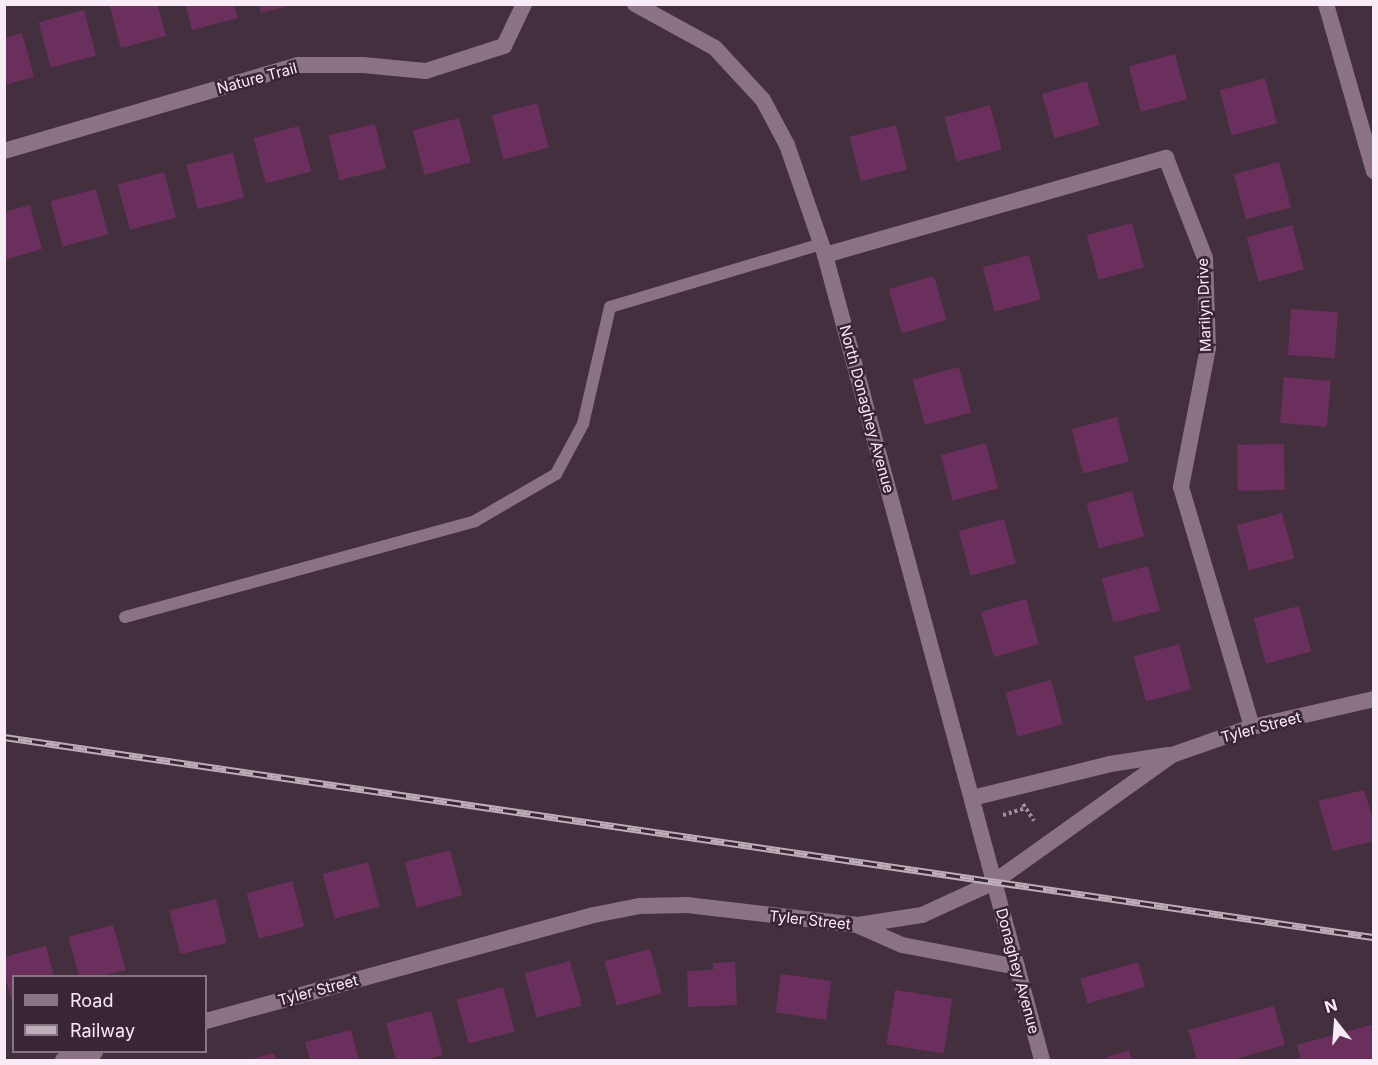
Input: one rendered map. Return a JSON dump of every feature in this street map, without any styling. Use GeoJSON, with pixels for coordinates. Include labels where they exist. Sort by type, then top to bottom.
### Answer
{"type":"FeatureCollection","features":[{"type":"Feature","properties":{"kind":"street","name":"Nature Trail"},"geometry":{"type":"LineString","coordinates":[[4,151],[298,65],[363,65],[426,71],[504,46],[524,4]]}},
{"type":"Feature","properties":{"kind":"street","name":"North Donaghey Avenue"},"geometry":{"type":"LineString","coordinates":[[635,4],[715,48],[763,100],[787,145],[823,249],[994,882]]}},
{"type":"Feature","properties":{"kind":"street"},"geometry":{"type":"LineString","coordinates":[[1326,4],[1374,171]]}},
{"type":"Feature","properties":{"kind":"street","name":"Marilyn Drive"},"geometry":{"type":"LineString","coordinates":[[823,249],[1166,158],[1205,258],[1208,348],[1180,486],[1252,728]]}},
{"type":"Feature","properties":{"kind":"street","name":"Tyler Street"},"geometry":{"type":"LineString","coordinates":[[207,1021],[594,915],[640,906],[687,905],[858,925],[922,915],[994,882],[1172,755],[1252,728],[1374,699]]}},
{"type":"Feature","properties":{"kind":"street"},"geometry":{"type":"LineString","coordinates":[[972,798],[1110,764],[1172,755]]}},
{"type":"Feature","properties":{"kind":"street","name":"Donaghey Avenue"},"geometry":{"type":"LineString","coordinates":[[994,882],[1042,1060]]}},
{"type":"Feature","properties":{"kind":"street"},"geometry":{"type":"LineString","coordinates":[[858,925],[903,945],[1017,968]]}},
{"type":"Feature","properties":{"kind":"street"},"geometry":{"type":"LineString","coordinates":[[63,1060],[91,1053]]}},
{"type":"Feature","properties":{"kind":"lane"},"geometry":{"type":"LineString","coordinates":[[125,617],[475,521],[556,474],[583,424],[610,307],[823,249]]}},
{"type":"Feature","properties":{"kind":"path"},"geometry":{"type":"LineString","coordinates":[[1020,798],[1034,821]]}},
{"type":"Feature","properties":{"kind":"path"},"geometry":{"type":"LineString","coordinates":[[1004,815],[1026,808]]}},
{"type":"Feature","properties":{"kind":"building"},"geometry":{"type":"Polygon","coordinates":[[[109,4],[157,4],[166,36],[121,48],[109,4]]]}},
{"type":"Feature","properties":{"kind":"building"},"geometry":{"type":"Polygon","coordinates":[[[185,4],[234,4],[238,18],[192,30],[185,4]]]}},
{"type":"Feature","properties":{"kind":"building"},"geometry":{"type":"Polygon","coordinates":[[[259,4],[292,4],[292,5],[261,13],[259,4]]]}},
{"type":"Feature","properties":{"kind":"building"},"geometry":{"type":"Polygon","coordinates":[[[84,10],[96,55],[51,68],[39,22],[84,10]]]}},
{"type":"Feature","properties":{"kind":"building"},"geometry":{"type":"Polygon","coordinates":[[[22,33],[34,77],[4,85],[4,38],[22,33]]]}},
{"type":"Feature","properties":{"kind":"building"},"geometry":{"type":"Polygon","coordinates":[[[1175,54],[1187,99],[1141,112],[1129,66],[1175,54]]]}},
{"type":"Feature","properties":{"kind":"building"},"geometry":{"type":"Polygon","coordinates":[[[1265,78],[1277,123],[1232,136],[1220,90],[1265,78]]]}},
{"type":"Feature","properties":{"kind":"building"},"geometry":{"type":"Polygon","coordinates":[[[1087,81],[1100,125],[1055,138],[1042,94],[1087,81]]]}},
{"type":"Feature","properties":{"kind":"building"},"geometry":{"type":"Polygon","coordinates":[[[537,103],[549,147],[504,160],[492,115],[537,103]]]}},
{"type":"Feature","properties":{"kind":"building"},"geometry":{"type":"Polygon","coordinates":[[[990,105],[1002,149],[957,162],[945,117],[990,105]]]}},
{"type":"Feature","properties":{"kind":"building"},"geometry":{"type":"Polygon","coordinates":[[[459,118],[471,162],[425,175],[413,130],[459,118]]]}},
{"type":"Feature","properties":{"kind":"building"},"geometry":{"type":"Polygon","coordinates":[[[375,124],[386,169],[340,180],[328,136],[375,124]]]}},
{"type":"Feature","properties":{"kind":"building"},"geometry":{"type":"Polygon","coordinates":[[[896,125],[907,170],[861,181],[849,137],[896,125]]]}},
{"type":"Feature","properties":{"kind":"building"},"geometry":{"type":"Polygon","coordinates":[[[299,126],[311,171],[266,184],[254,138],[299,126]]]}},
{"type":"Feature","properties":{"kind":"building"},"geometry":{"type":"Polygon","coordinates":[[[233,153],[244,198],[198,209],[186,165],[233,153]]]}},
{"type":"Feature","properties":{"kind":"building"},"geometry":{"type":"Polygon","coordinates":[[[1279,162],[1291,207],[1246,220],[1234,174],[1279,162]]]}},
{"type":"Feature","properties":{"kind":"building"},"geometry":{"type":"Polygon","coordinates":[[[164,172],[176,217],[130,230],[118,184],[164,172]]]}},
{"type":"Feature","properties":{"kind":"building"},"geometry":{"type":"Polygon","coordinates":[[[96,189],[108,234],[63,247],[51,201],[96,189]]]}},
{"type":"Feature","properties":{"kind":"building"},"geometry":{"type":"Polygon","coordinates":[[[30,205],[42,249],[4,260],[4,212],[30,205]]]}},
{"type":"Feature","properties":{"kind":"building"},"geometry":{"type":"Polygon","coordinates":[[[1132,223],[1144,267],[1099,280],[1087,235],[1132,223]]]}},
{"type":"Feature","properties":{"kind":"building"},"geometry":{"type":"Polygon","coordinates":[[[1292,225],[1304,269],[1259,282],[1247,237],[1292,225]]]}},
{"type":"Feature","properties":{"kind":"building"},"geometry":{"type":"Polygon","coordinates":[[[1029,255],[1041,299],[995,312],[983,267],[1029,255]]]}},
{"type":"Feature","properties":{"kind":"building"},"geometry":{"type":"Polygon","coordinates":[[[934,276],[947,320],[902,333],[889,289],[934,276]]]}},
{"type":"Feature","properties":{"kind":"building"},"geometry":{"type":"Polygon","coordinates":[[[1291,309],[1338,312],[1335,358],[1288,355],[1291,309]]]}},
{"type":"Feature","properties":{"kind":"building"},"geometry":{"type":"Polygon","coordinates":[[[959,367],[971,412],[925,425],[913,379],[959,367]]]}},
{"type":"Feature","properties":{"kind":"building"},"geometry":{"type":"Polygon","coordinates":[[[1284,377],[1331,381],[1327,427],[1280,423],[1284,377]]]}},
{"type":"Feature","properties":{"kind":"building"},"geometry":{"type":"Polygon","coordinates":[[[1117,417],[1129,461],[1084,474],[1072,429],[1117,417]]]}},
{"type":"Feature","properties":{"kind":"building"},"geometry":{"type":"Polygon","coordinates":[[[986,443],[998,488],[953,501],[941,455],[986,443]]]}},
{"type":"Feature","properties":{"kind":"building"},"geometry":{"type":"Polygon","coordinates":[[[1284,444],[1285,490],[1238,491],[1237,445],[1284,444]]]}},
{"type":"Feature","properties":{"kind":"building"},"geometry":{"type":"Polygon","coordinates":[[[1132,491],[1144,536],[1099,549],[1087,503],[1132,491]]]}},
{"type":"Feature","properties":{"kind":"building"},"geometry":{"type":"Polygon","coordinates":[[[1282,513],[1294,558],[1249,571],[1237,525],[1282,513]]]}},
{"type":"Feature","properties":{"kind":"building"},"geometry":{"type":"Polygon","coordinates":[[[1004,519],[1016,563],[971,576],[959,531],[1004,519]]]}},
{"type":"Feature","properties":{"kind":"building"},"geometry":{"type":"Polygon","coordinates":[[[1148,566],[1160,610],[1114,623],[1102,578],[1148,566]]]}},
{"type":"Feature","properties":{"kind":"building"},"geometry":{"type":"Polygon","coordinates":[[[1026,599],[1039,644],[994,657],[981,612],[1026,599]]]}},
{"type":"Feature","properties":{"kind":"building"},"geometry":{"type":"Polygon","coordinates":[[[1299,606],[1311,651],[1266,664],[1254,618],[1299,606]]]}},
{"type":"Feature","properties":{"kind":"building"},"geometry":{"type":"Polygon","coordinates":[[[1179,644],[1191,689],[1146,702],[1134,656],[1179,644]]]}},
{"type":"Feature","properties":{"kind":"building"},"geometry":{"type":"Polygon","coordinates":[[[1051,680],[1063,724],[1018,737],[1006,692],[1051,680]]]}},
{"type":"Feature","properties":{"kind":"building"},"geometry":{"type":"Polygon","coordinates":[[[1364,790],[1374,823],[1374,841],[1333,851],[1318,801],[1364,790]]]}},
{"type":"Feature","properties":{"kind":"building"},"geometry":{"type":"Polygon","coordinates":[[[450,850],[462,895],[417,908],[405,862],[450,850]]]}},
{"type":"Feature","properties":{"kind":"building"},"geometry":{"type":"Polygon","coordinates":[[[368,862],[380,906],[335,919],[323,874],[368,862]]]}},
{"type":"Feature","properties":{"kind":"building"},"geometry":{"type":"Polygon","coordinates":[[[292,881],[304,926],[259,939],[247,893],[292,881]]]}},
{"type":"Feature","properties":{"kind":"building"},"geometry":{"type":"Polygon","coordinates":[[[216,899],[227,943],[180,954],[169,911],[216,899]]]}},
{"type":"Feature","properties":{"kind":"building"},"geometry":{"type":"Polygon","coordinates":[[[113,925],[126,970],[105,975],[79,975],[68,937],[113,925]]]}},
{"type":"Feature","properties":{"kind":"building"},"geometry":{"type":"Polygon","coordinates":[[[46,946],[54,975],[12,975],[12,1001],[4,974],[4,957],[46,946]]]}},
{"type":"Feature","properties":{"kind":"building"},"geometry":{"type":"Polygon","coordinates":[[[650,949],[662,993],[617,1006],[605,961],[650,949]]]}},
{"type":"Feature","properties":{"kind":"building"},"geometry":{"type":"Polygon","coordinates":[[[570,961],[582,1005],[537,1018],[525,973],[570,961]]]}},
{"type":"Feature","properties":{"kind":"building"},"geometry":{"type":"Polygon","coordinates":[[[735,962],[737,1005],[688,1007],[687,971],[713,970],[713,963],[735,962]]]}},
{"type":"Feature","properties":{"kind":"building"},"geometry":{"type":"Polygon","coordinates":[[[1138,962],[1145,987],[1087,1004],[1080,979],[1138,962]]]}},
{"type":"Feature","properties":{"kind":"building"},"geometry":{"type":"Polygon","coordinates":[[[781,974],[832,981],[826,1020],[776,1013],[781,974]]]}},
{"type":"Feature","properties":{"kind":"building"},"geometry":{"type":"Polygon","coordinates":[[[503,987],[515,1031],[469,1044],[457,999],[503,987]]]}},
{"type":"Feature","properties":{"kind":"building"},"geometry":{"type":"Polygon","coordinates":[[[895,990],[952,999],[944,1053],[886,1044],[895,990]]]}},
{"type":"Feature","properties":{"kind":"building"},"geometry":{"type":"Polygon","coordinates":[[[1274,1006],[1285,1045],[1232,1060],[1197,1060],[1188,1030],[1274,1006]]]}},
{"type":"Feature","properties":{"kind":"building"},"geometry":{"type":"Polygon","coordinates":[[[431,1011],[443,1055],[424,1060],[396,1060],[386,1023],[431,1011]]]}},
{"type":"Feature","properties":{"kind":"building"},"geometry":{"type":"Polygon","coordinates":[[[1374,1024],[1374,1060],[1301,1060],[1297,1045],[1374,1024]]]}},
{"type":"Feature","properties":{"kind":"building"},"geometry":{"type":"Polygon","coordinates":[[[351,1030],[359,1060],[310,1060],[305,1042],[351,1030]]]}},
{"type":"Feature","properties":{"kind":"building"},"geometry":{"type":"Polygon","coordinates":[[[1129,1050],[1132,1060],[1108,1060],[1107,1057],[1129,1050]]]}},
{"type":"Feature","properties":{"kind":"building"},"geometry":{"type":"Polygon","coordinates":[[[274,1053],[276,1060],[248,1060],[274,1053]]]}},
{"type":"Feature","properties":{"kind":"railway"},"geometry":{"type":"LineString","coordinates":[[4,737],[1374,937]]}}]}
